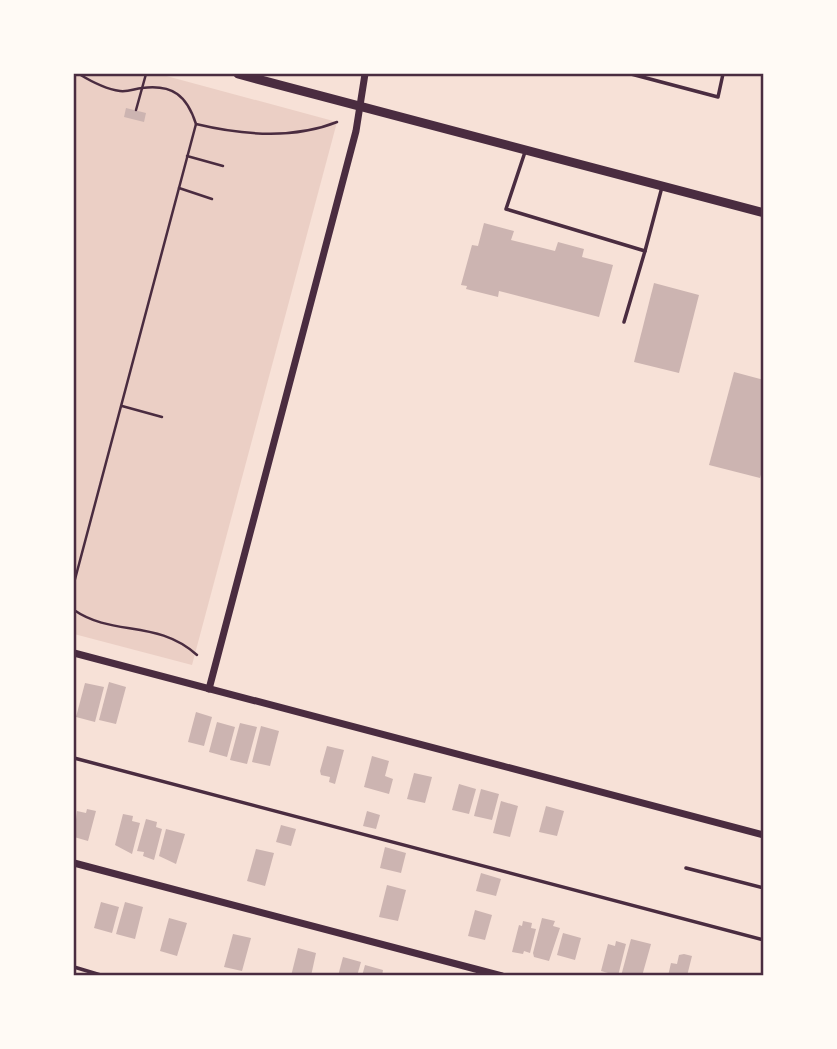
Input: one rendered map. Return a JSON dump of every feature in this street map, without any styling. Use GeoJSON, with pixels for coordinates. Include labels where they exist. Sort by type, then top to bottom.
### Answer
{"type":"FeatureCollection","features":[{"type":"Feature","properties":{"kind":"street"},"geometry":{"type":"LineString","coordinates":[[238,74],[764,213]]}},
{"type":"Feature","properties":{"kind":"street"},"geometry":{"type":"LineString","coordinates":[[209,689],[356,131],[365,74]]}},
{"type":"Feature","properties":{"kind":"street"},"geometry":{"type":"LineString","coordinates":[[74,653],[764,835]]}},
{"type":"Feature","properties":{"kind":"street"},"geometry":{"type":"LineString","coordinates":[[74,863],[502,975]]}},
{"type":"Feature","properties":{"kind":"lane"},"geometry":{"type":"LineString","coordinates":[[631,74],[718,97],[723,74]]}},
{"type":"Feature","properties":{"kind":"lane"},"geometry":{"type":"LineString","coordinates":[[526,150],[506,209],[645,251]]}},
{"type":"Feature","properties":{"kind":"lane"},"geometry":{"type":"LineString","coordinates":[[624,322],[662,187]]}},
{"type":"Feature","properties":{"kind":"lane"},"geometry":{"type":"LineString","coordinates":[[74,758],[764,940]]}},
{"type":"Feature","properties":{"kind":"lane"},"geometry":{"type":"LineString","coordinates":[[686,867],[764,888]]}},
{"type":"Feature","properties":{"kind":"lane"},"geometry":{"type":"LineString","coordinates":[[74,968],[104,975]]}},
{"type":"Feature","properties":{"kind":"path"},"geometry":{"type":"LineString","coordinates":[[74,583],[196,124],[189,103],[181,95],[142,88],[124,92],[114,90],[79,74]]}},
{"type":"Feature","properties":{"kind":"path"},"geometry":{"type":"LineString","coordinates":[[136,110],[146,74]]}},
{"type":"Feature","properties":{"kind":"path"},"geometry":{"type":"LineString","coordinates":[[196,124],[262,134],[296,133],[337,122]]}},
{"type":"Feature","properties":{"kind":"path"},"geometry":{"type":"LineString","coordinates":[[187,156],[223,166]]}},
{"type":"Feature","properties":{"kind":"path"},"geometry":{"type":"LineString","coordinates":[[179,188],[212,199]]}},
{"type":"Feature","properties":{"kind":"path"},"geometry":{"type":"LineString","coordinates":[[122,406],[162,417]]}},
{"type":"Feature","properties":{"kind":"path"},"geometry":{"type":"LineString","coordinates":[[74,610],[86,618],[113,625],[159,632],[187,646],[197,655]]}},
{"type":"Feature","properties":{"kind":"shaded area"},"geometry":{"type":"Polygon","coordinates":[[[74,74],[159,74],[337,122],[192,665],[74,634],[74,74]]]}},
{"type":"Feature","properties":{"kind":"building"},"geometry":{"type":"Polygon","coordinates":[[[126,108],[146,113],[144,122],[124,117],[126,108]]]}},
{"type":"Feature","properties":{"kind":"building"},"geometry":{"type":"Polygon","coordinates":[[[484,223],[514,231],[511,240],[555,251],[558,242],[584,249],[582,257],[613,265],[599,317],[499,291],[498,297],[466,289],[467,286],[461,285],[472,245],[478,246],[484,223]]]}},
{"type":"Feature","properties":{"kind":"building"},"geometry":{"type":"Polygon","coordinates":[[[654,283],[699,295],[679,373],[634,362],[654,283]]]}},
{"type":"Feature","properties":{"kind":"building"},"geometry":{"type":"Polygon","coordinates":[[[734,372],[764,380],[764,464],[760,478],[709,465],[734,372]]]}},
{"type":"Feature","properties":{"kind":"building"},"geometry":{"type":"Polygon","coordinates":[[[109,682],[126,687],[116,724],[99,720],[109,682]]]}},
{"type":"Feature","properties":{"kind":"building"},"geometry":{"type":"Polygon","coordinates":[[[85,683],[104,687],[95,722],[76,717],[85,683]]]}},
{"type":"Feature","properties":{"kind":"building"},"geometry":{"type":"Polygon","coordinates":[[[196,712],[212,717],[204,746],[188,742],[196,712]]]}},
{"type":"Feature","properties":{"kind":"building"},"geometry":{"type":"Polygon","coordinates":[[[217,722],[235,727],[227,757],[209,752],[217,722]]]}},
{"type":"Feature","properties":{"kind":"building"},"geometry":{"type":"Polygon","coordinates":[[[240,723],[257,727],[247,764],[230,760],[240,723]]]}},
{"type":"Feature","properties":{"kind":"building"},"geometry":{"type":"Polygon","coordinates":[[[261,726],[279,731],[270,766],[252,762],[261,726]]]}},
{"type":"Feature","properties":{"kind":"building"},"geometry":{"type":"Polygon","coordinates":[[[327,746],[344,750],[335,784],[329,782],[330,777],[321,775],[320,771],[327,746]]]}},
{"type":"Feature","properties":{"kind":"building"},"geometry":{"type":"Polygon","coordinates":[[[372,756],[389,761],[385,776],[393,779],[389,794],[364,787],[372,756]]]}},
{"type":"Feature","properties":{"kind":"building"},"geometry":{"type":"Polygon","coordinates":[[[414,773],[432,777],[425,803],[407,799],[414,773]]]}},
{"type":"Feature","properties":{"kind":"building"},"geometry":{"type":"Polygon","coordinates":[[[459,784],[476,789],[469,814],[452,810],[459,784]]]}},
{"type":"Feature","properties":{"kind":"building"},"geometry":{"type":"Polygon","coordinates":[[[481,789],[499,794],[492,820],[474,816],[481,789]]]}},
{"type":"Feature","properties":{"kind":"building"},"geometry":{"type":"Polygon","coordinates":[[[501,801],[518,806],[510,837],[493,833],[501,801]]]}},
{"type":"Feature","properties":{"kind":"building"},"geometry":{"type":"Polygon","coordinates":[[[546,806],[564,811],[557,836],[539,832],[546,806]]]}},
{"type":"Feature","properties":{"kind":"building"},"geometry":{"type":"Polygon","coordinates":[[[87,809],[96,811],[88,841],[74,837],[77,811],[86,813],[87,809]]]}},
{"type":"Feature","properties":{"kind":"building"},"geometry":{"type":"Polygon","coordinates":[[[367,811],[380,815],[376,829],[363,826],[367,811]]]}},
{"type":"Feature","properties":{"kind":"building"},"geometry":{"type":"Polygon","coordinates":[[[123,814],[133,816],[132,821],[140,823],[132,854],[115,845],[123,814]]]}},
{"type":"Feature","properties":{"kind":"building"},"geometry":{"type":"Polygon","coordinates":[[[146,819],[157,822],[156,827],[162,829],[154,860],[143,856],[144,852],[137,851],[146,819]]]}},
{"type":"Feature","properties":{"kind":"building"},"geometry":{"type":"Polygon","coordinates":[[[281,825],[296,829],[291,846],[276,842],[281,825]]]}},
{"type":"Feature","properties":{"kind":"building"},"geometry":{"type":"Polygon","coordinates":[[[166,829],[185,834],[176,864],[159,856],[166,829]]]}},
{"type":"Feature","properties":{"kind":"building"},"geometry":{"type":"Polygon","coordinates":[[[385,847],[406,853],[401,873],[380,868],[385,847]]]}},
{"type":"Feature","properties":{"kind":"building"},"geometry":{"type":"Polygon","coordinates":[[[256,849],[274,853],[265,886],[247,881],[256,849]]]}},
{"type":"Feature","properties":{"kind":"building"},"geometry":{"type":"Polygon","coordinates":[[[481,873],[501,879],[496,896],[476,891],[481,873]]]}},
{"type":"Feature","properties":{"kind":"building"},"geometry":{"type":"Polygon","coordinates":[[[387,885],[406,890],[398,921],[379,917],[387,885]]]}},
{"type":"Feature","properties":{"kind":"building"},"geometry":{"type":"Polygon","coordinates":[[[101,902],[119,907],[112,933],[94,928],[101,902]]]}},
{"type":"Feature","properties":{"kind":"building"},"geometry":{"type":"Polygon","coordinates":[[[125,902],[143,907],[135,939],[116,934],[125,902]]]}},
{"type":"Feature","properties":{"kind":"building"},"geometry":{"type":"Polygon","coordinates":[[[475,910],[492,915],[485,940],[468,936],[475,910]]]}},
{"type":"Feature","properties":{"kind":"building"},"geometry":{"type":"Polygon","coordinates":[[[169,918],[187,923],[177,956],[160,951],[169,918]]]}},
{"type":"Feature","properties":{"kind":"building"},"geometry":{"type":"Polygon","coordinates":[[[542,918],[555,921],[553,926],[560,928],[549,961],[534,957],[533,953],[542,918]]]}},
{"type":"Feature","properties":{"kind":"building"},"geometry":{"type":"Polygon","coordinates":[[[523,921],[532,923],[531,928],[536,929],[530,953],[524,951],[523,954],[512,952],[519,925],[522,926],[523,921]]]}},
{"type":"Feature","properties":{"kind":"building"},"geometry":{"type":"Polygon","coordinates":[[[563,933],[581,938],[575,960],[557,955],[563,933]]]}},
{"type":"Feature","properties":{"kind":"building"},"geometry":{"type":"Polygon","coordinates":[[[233,934],[251,938],[242,971],[224,967],[233,934]]]}},
{"type":"Feature","properties":{"kind":"building"},"geometry":{"type":"Polygon","coordinates":[[[631,939],[651,944],[642,976],[621,976],[631,939]]]}},
{"type":"Feature","properties":{"kind":"building"},"geometry":{"type":"Polygon","coordinates":[[[616,941],[626,944],[618,976],[607,976],[608,973],[601,971],[608,944],[615,946],[616,941]]]}},
{"type":"Feature","properties":{"kind":"building"},"geometry":{"type":"Polygon","coordinates":[[[298,948],[316,953],[311,976],[291,976],[298,948]]]}},
{"type":"Feature","properties":{"kind":"building"},"geometry":{"type":"Polygon","coordinates":[[[679,955],[692,956],[687,976],[668,976],[671,963],[677,964],[679,955]]]}},
{"type":"Feature","properties":{"kind":"building"},"geometry":{"type":"Polygon","coordinates":[[[343,957],[361,962],[357,976],[338,976],[343,957]]]}},
{"type":"Feature","properties":{"kind":"building"},"geometry":{"type":"Polygon","coordinates":[[[365,965],[383,970],[382,976],[362,976],[365,965]]]}}]}
